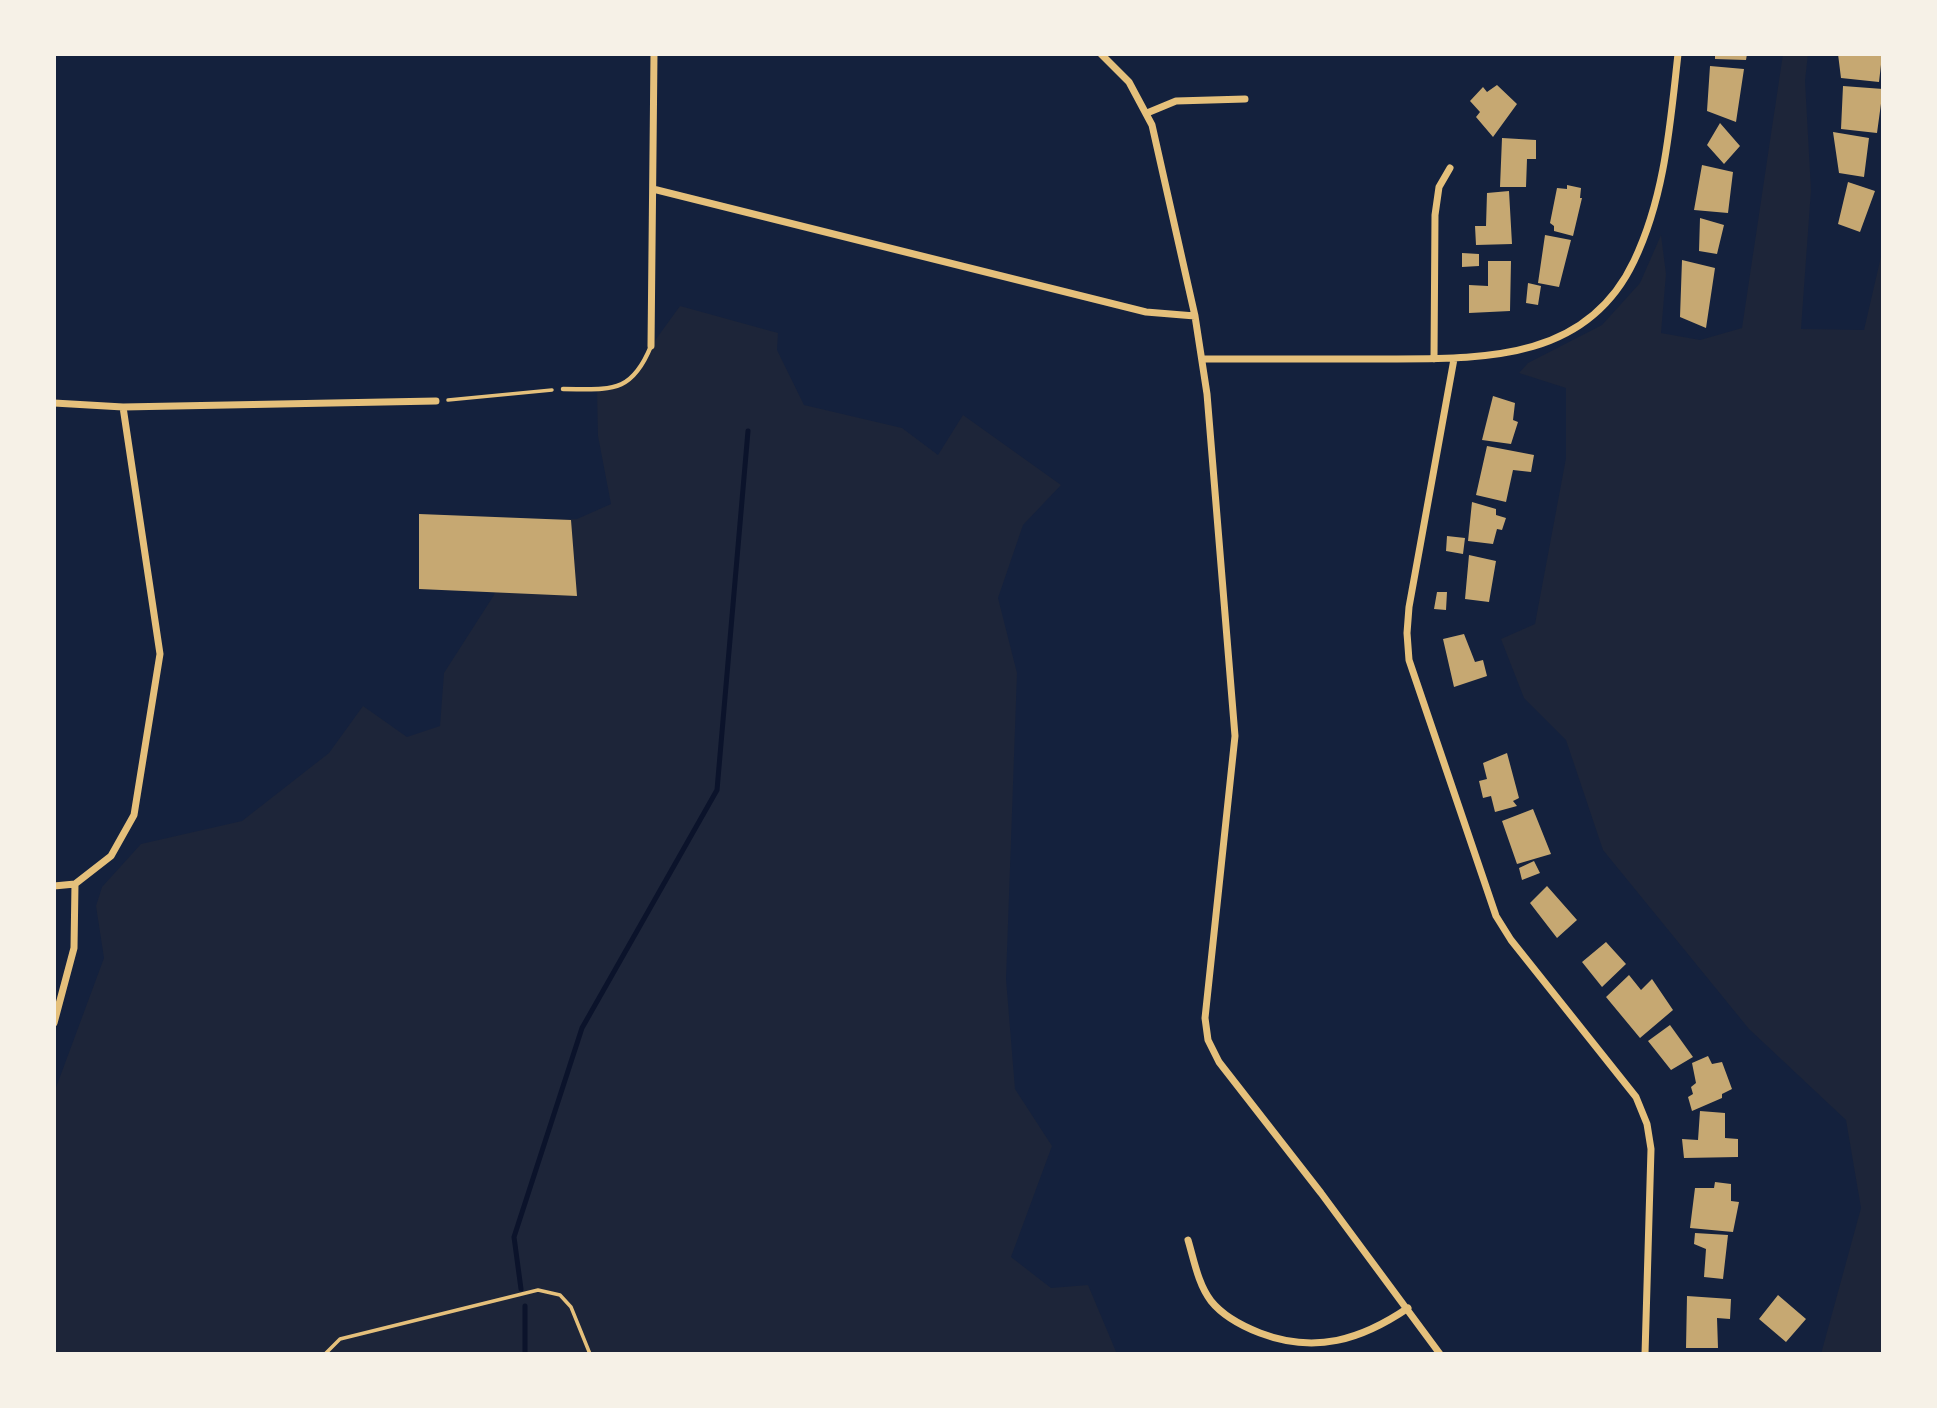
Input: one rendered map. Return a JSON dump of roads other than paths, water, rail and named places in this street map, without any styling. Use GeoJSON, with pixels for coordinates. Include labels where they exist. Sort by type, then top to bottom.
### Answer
{"type":"FeatureCollection","features":[{"type":"Feature","properties":{"kind":"street"},"geometry":{"type":"LineString","coordinates":[[651,346],[654,54]]}},
{"type":"Feature","properties":{"kind":"street"},"geometry":{"type":"LineString","coordinates":[[1101,54],[1129,82],[1147,113],[1203,359],[1234,736],[1205,1029],[1212,1051],[1440,1354]]}},
{"type":"Feature","properties":{"kind":"street"},"geometry":{"type":"LineString","coordinates":[[1203,359],[1454,359],[1507,354],[1558,338],[1584,325],[1622,282],[1647,231],[1667,152],[1678,54]]}},
{"type":"Feature","properties":{"kind":"street"},"geometry":{"type":"LineString","coordinates":[[1147,113],[1176,101],[1245,99]]}},
{"type":"Feature","properties":{"kind":"street"},"geometry":{"type":"LineString","coordinates":[[1434,359],[1435,215],[1439,187],[1450,168]]}},
{"type":"Feature","properties":{"kind":"street"},"geometry":{"type":"LineString","coordinates":[[653,189],[1146,312],[1195,316]]}},
{"type":"Feature","properties":{"kind":"street"},"geometry":{"type":"LineString","coordinates":[[1454,359],[1409,607],[1409,660],[1496,916],[1511,940],[1636,1097],[1647,1124],[1651,1149],[1646,1354]]}},
{"type":"Feature","properties":{"kind":"street"},"geometry":{"type":"LineString","coordinates":[[54,403],[123,407],[436,401]]}},
{"type":"Feature","properties":{"kind":"street"},"geometry":{"type":"LineString","coordinates":[[54,886],[75,884],[111,856],[134,815],[160,654],[123,407]]}},
{"type":"Feature","properties":{"kind":"street"},"geometry":{"type":"LineString","coordinates":[[54,1023],[74,948],[75,884]]}},
{"type":"Feature","properties":{"kind":"street"},"geometry":{"type":"LineString","coordinates":[[1188,1240],[1199,1278],[1209,1299],[1224,1314],[1278,1339],[1324,1344],[1346,1340],[1376,1329],[1408,1308]]}},
{"type":"Feature","properties":{"kind":"lane"},"geometry":{"type":"LineString","coordinates":[[563,389],[597,389],[631,381],[641,370],[651,346]]}},
{"type":"Feature","properties":{"kind":"waterway"},"geometry":{"type":"LineString","coordinates":[[521,1289],[514,1237],[582,1028],[717,790],[748,431]]}},
{"type":"Feature","properties":{"kind":"waterway"},"geometry":{"type":"LineString","coordinates":[[525,1306],[525,1354]]}}]}
